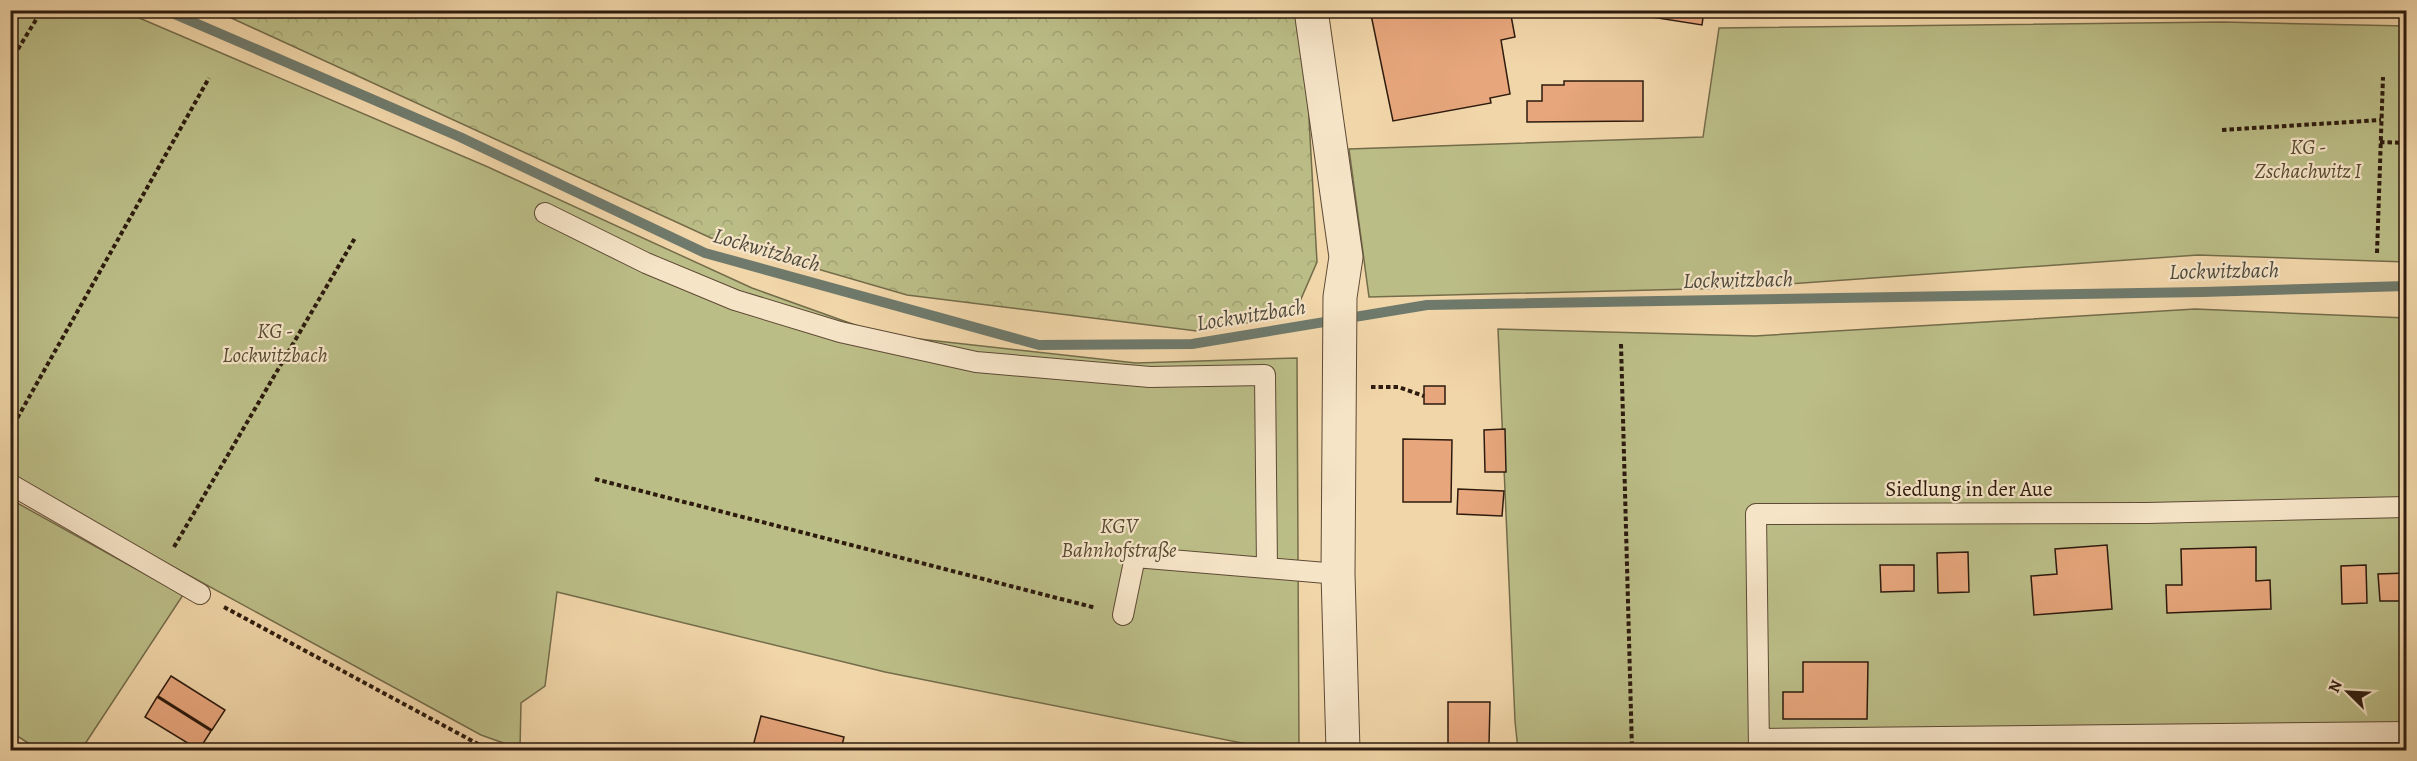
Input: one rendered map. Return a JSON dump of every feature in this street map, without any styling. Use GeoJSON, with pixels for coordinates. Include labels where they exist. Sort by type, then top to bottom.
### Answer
{"type":"FeatureCollection","features":[{"type":"Feature","properties":{"kind":"street"},"geometry":{"type":"LineString","coordinates":[[1311,10],[1346,256],[1340,297],[1338,574],[1343,750]]}},
{"type":"Feature","properties":{"kind":"lane"},"geometry":{"type":"LineString","coordinates":[[545,213],[646,263],[735,300],[851,335],[976,362],[1150,377],[1265,375],[1267,568]]}},
{"type":"Feature","properties":{"kind":"lane"},"geometry":{"type":"LineString","coordinates":[[10,484],[200,594]]}},
{"type":"Feature","properties":{"kind":"lane","name":"Siedlung in der Aue"},"geometry":{"type":"LineString","coordinates":[[2406,507],[2147,513],[1756,514],[1759,745],[2406,732]]}},
{"type":"Feature","properties":{"kind":"lane"},"geometry":{"type":"LineString","coordinates":[[1123,615],[1136,557],[1338,574]]}},
{"type":"Feature","properties":{"kind":"path"},"geometry":{"type":"LineString","coordinates":[[10,62],[42,10]]}},
{"type":"Feature","properties":{"kind":"path"},"geometry":{"type":"LineString","coordinates":[[2377,253],[2382,77]]}},
{"type":"Feature","properties":{"kind":"path"},"geometry":{"type":"LineString","coordinates":[[10,431],[209,78]]}},
{"type":"Feature","properties":{"kind":"path"},"geometry":{"type":"LineString","coordinates":[[2222,130],[2381,120]]}},
{"type":"Feature","properties":{"kind":"path"},"geometry":{"type":"LineString","coordinates":[[2380,142],[2406,143]]}},
{"type":"Feature","properties":{"kind":"path"},"geometry":{"type":"LineString","coordinates":[[160,571],[355,238]]}},
{"type":"Feature","properties":{"kind":"path"},"geometry":{"type":"LineString","coordinates":[[1621,344],[1632,750]]}},
{"type":"Feature","properties":{"kind":"path"},"geometry":{"type":"LineString","coordinates":[[1398,387],[1424,396]]}},
{"type":"Feature","properties":{"kind":"path"},"geometry":{"type":"LineString","coordinates":[[595,479],[1123,615]]}},
{"type":"Feature","properties":{"kind":"path"},"geometry":{"type":"LineString","coordinates":[[200,594],[489,750]]}},
{"type":"Feature","properties":{"kind":"green space"},"geometry":{"type":"Polygon","coordinates":[[[11,11],[123,11],[488,167],[752,288],[883,335],[1136,363],[1297,358],[1299,750],[1277,750],[885,672],[557,592],[545,686],[521,703],[520,749],[481,735],[159,559],[11,475],[11,11]]]}},
{"type":"Feature","properties":{"kind":"green space"},"geometry":{"type":"Polygon","coordinates":[[[216,11],[1303,11],[1317,262],[1294,315],[1197,331],[907,295],[711,238],[216,11]]]}},
{"type":"Feature","properties":{"kind":"green space","name":"KG - Zschachwitz I"},"geometry":{"type":"Polygon","coordinates":[[[2223,22],[2406,26],[2406,262],[2198,255],[1732,288],[1369,297],[1349,149],[1703,137],[1719,28],[2223,22]]]}},
{"type":"Feature","properties":{"kind":"green space"},"geometry":{"type":"Polygon","coordinates":[[[2195,309],[2406,318],[2406,750],[1518,750],[1498,329],[1755,336],[2195,309]]]}},
{"type":"Feature","properties":{"kind":"green space"},"geometry":{"type":"Polygon","coordinates":[[[10,499],[183,595],[81,750],[39,750],[11,732],[10,499]]]}},
{"type":"Feature","properties":{"kind":"building"},"geometry":{"type":"Polygon","coordinates":[[[1370,10],[1510,10],[1515,37],[1501,40],[1510,94],[1490,98],[1491,103],[1393,121],[1370,10]]]}},
{"type":"Feature","properties":{"kind":"building"},"geometry":{"type":"Polygon","coordinates":[[[1607,10],[1704,10],[1702,25],[1607,10]]]}},
{"type":"Feature","properties":{"kind":"building"},"geometry":{"type":"Polygon","coordinates":[[[1564,81],[1643,81],[1643,121],[1527,122],[1527,101],[1542,101],[1542,85],[1564,85],[1564,81]]]}},
{"type":"Feature","properties":{"kind":"building"},"geometry":{"type":"Polygon","coordinates":[[[1424,386],[1445,386],[1445,404],[1424,404],[1424,386]]]}},
{"type":"Feature","properties":{"kind":"building"},"geometry":{"type":"Polygon","coordinates":[[[1505,429],[1506,472],[1485,472],[1484,430],[1505,429]]]}},
{"type":"Feature","properties":{"kind":"building"},"geometry":{"type":"Polygon","coordinates":[[[1403,439],[1452,440],[1451,502],[1403,502],[1403,439]]]}},
{"type":"Feature","properties":{"kind":"building"},"geometry":{"type":"Polygon","coordinates":[[[1458,489],[1504,491],[1502,516],[1457,514],[1458,489]]]}},
{"type":"Feature","properties":{"kind":"building"},"geometry":{"type":"Polygon","coordinates":[[[2107,545],[2112,609],[2034,615],[2031,576],[2057,574],[2055,549],[2107,545]]]}},
{"type":"Feature","properties":{"kind":"building"},"geometry":{"type":"Polygon","coordinates":[[[2256,547],[2256,581],[2270,580],[2271,609],[2167,613],[2166,585],[2182,585],[2181,549],[2256,547]]]}},
{"type":"Feature","properties":{"kind":"building"},"geometry":{"type":"Polygon","coordinates":[[[1968,552],[1969,592],[1938,593],[1937,553],[1968,552]]]}},
{"type":"Feature","properties":{"kind":"building"},"geometry":{"type":"Polygon","coordinates":[[[1880,565],[1914,565],[1914,591],[1881,592],[1880,565]]]}},
{"type":"Feature","properties":{"kind":"building"},"geometry":{"type":"Polygon","coordinates":[[[2366,565],[2367,603],[2342,604],[2341,566],[2366,565]]]}},
{"type":"Feature","properties":{"kind":"building"},"geometry":{"type":"Polygon","coordinates":[[[2406,573],[2406,601],[2380,601],[2378,574],[2406,573]]]}},
{"type":"Feature","properties":{"kind":"building"},"geometry":{"type":"Polygon","coordinates":[[[1803,662],[1868,662],[1867,719],[1783,719],[1783,692],[1803,692],[1803,662]]]}},
{"type":"Feature","properties":{"kind":"building"},"geometry":{"type":"Polygon","coordinates":[[[171,676],[225,710],[212,730],[158,696],[171,676]]]}},
{"type":"Feature","properties":{"kind":"building"},"geometry":{"type":"Polygon","coordinates":[[[157,697],[211,731],[199,750],[145,717],[157,697]]]}},
{"type":"Feature","properties":{"kind":"building"},"geometry":{"type":"Polygon","coordinates":[[[1448,702],[1490,702],[1489,745],[1448,744],[1448,702]]]}},
{"type":"Feature","properties":{"kind":"building"},"geometry":{"type":"Polygon","coordinates":[[[761,716],[844,737],[841,750],[752,750],[761,716]]]}},
{"type":"Feature","properties":{"kind":"waterway","name":"Lockwitzbach"},"geometry":{"type":"LineString","coordinates":[[165,10],[460,137],[705,253],[1039,345],[1192,344],[1427,305],[2202,292],[2406,286]]}},
{"type":"Feature","properties":{"kind":"park label","name":"KG - Lockwitzbach"},"geometry":{"type":"Point","coordinates":[275,343]}},
{"type":"Feature","properties":{"kind":"park label","name":"KGV Bahnhofstraße"},"geometry":{"type":"Point","coordinates":[1119,538]}}]}
